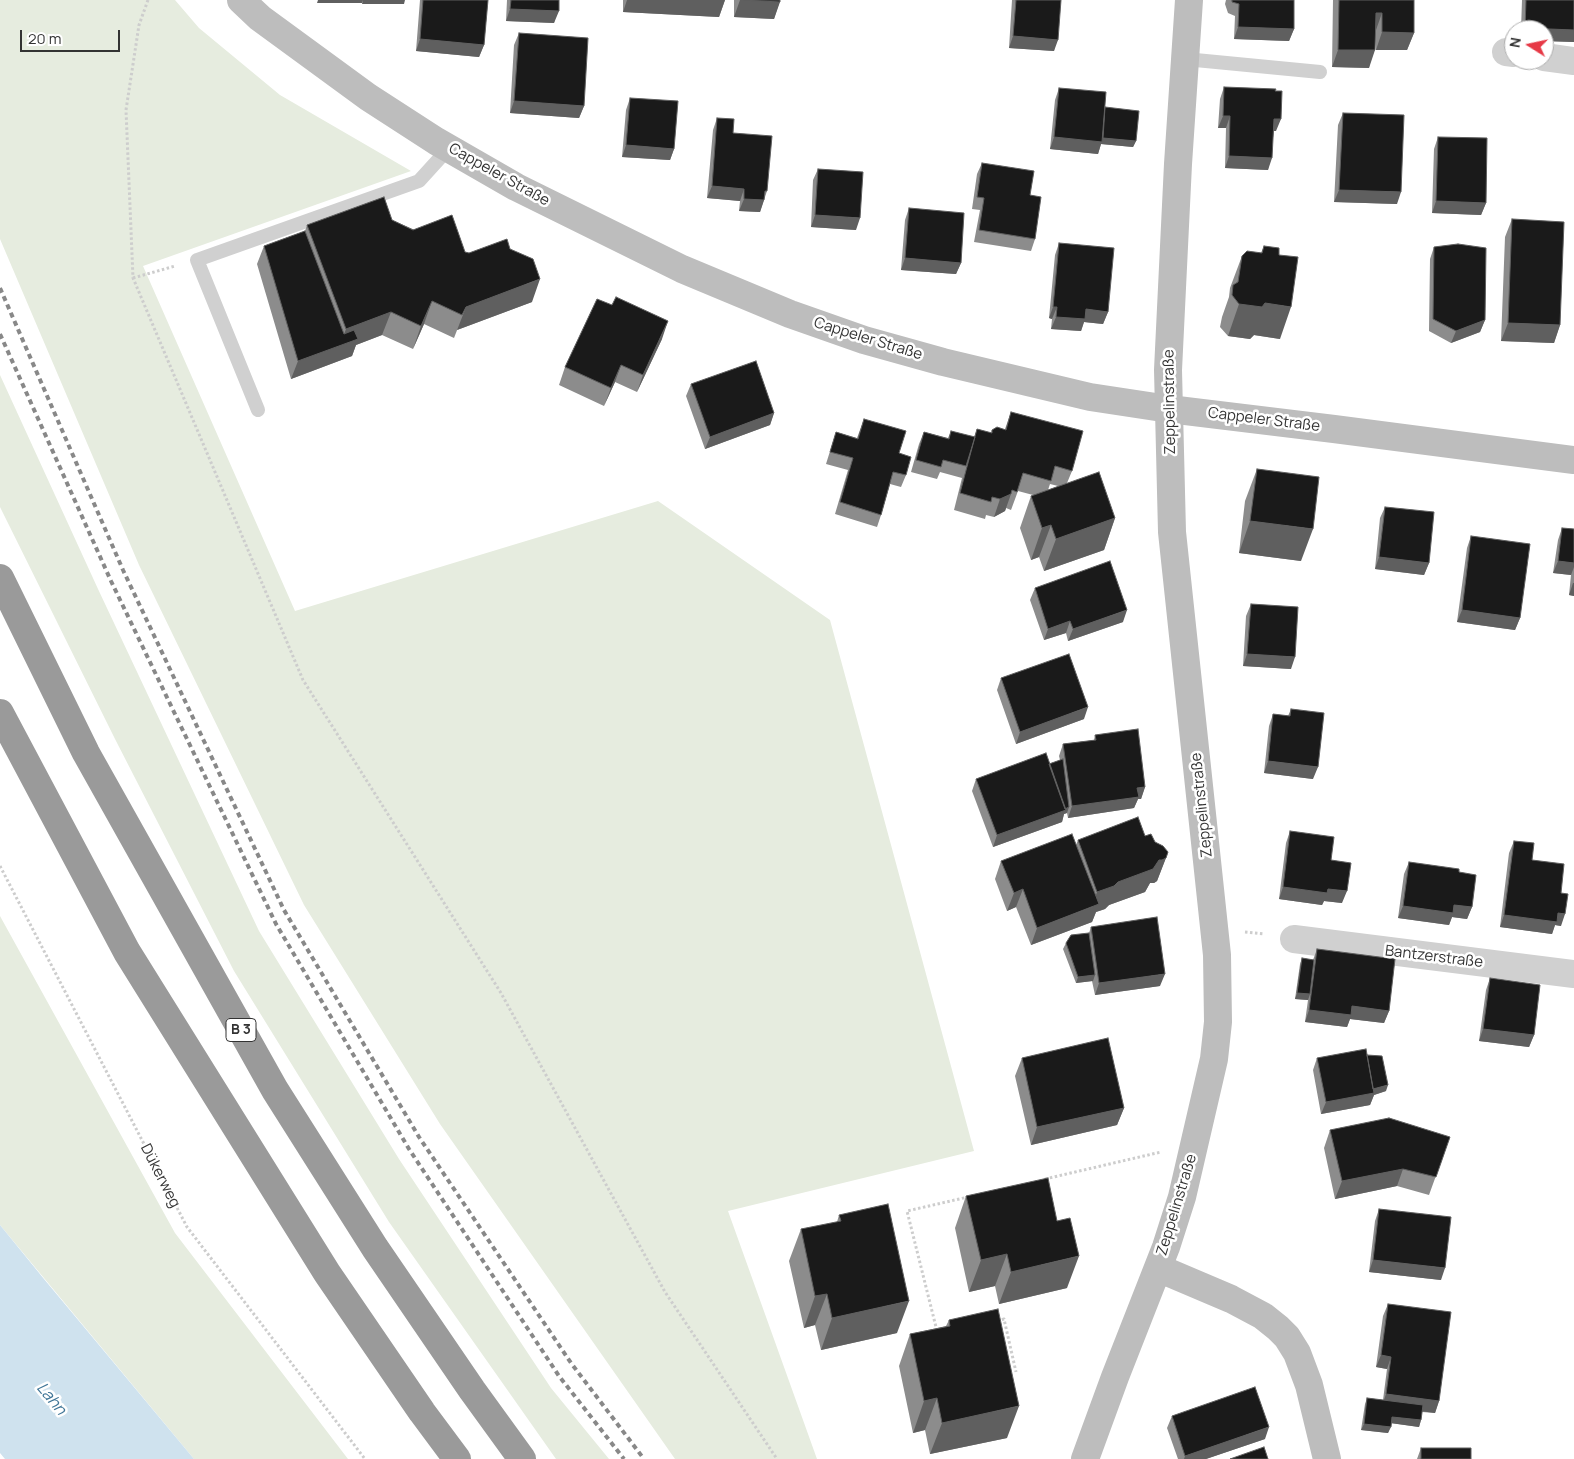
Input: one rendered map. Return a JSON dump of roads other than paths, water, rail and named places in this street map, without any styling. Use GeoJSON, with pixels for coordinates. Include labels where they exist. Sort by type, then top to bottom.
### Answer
{"type":"FeatureCollection","features":[{"type":"Feature","properties":{"kind":"highway","name":"B 3"},"geometry":{"type":"LineString","coordinates":[[0,578],[86,753],[275,1090],[375,1248],[472,1390],[522,1459]]}},
{"type":"Feature","properties":{"kind":"highway"},"geometry":{"type":"LineString","coordinates":[[0,713],[127,952],[327,1273],[422,1412],[457,1459]]}},
{"type":"Feature","properties":{"kind":"main road","name":"Cappeler Straße"},"geometry":{"type":"LineString","coordinates":[[241,0],[260,18],[368,97],[516,187],[682,269],[790,314],[864,340],[943,362],[1090,398],[1574,460]]}},
{"type":"Feature","properties":{"kind":"main road","name":"Zeppelinstraße"},"geometry":{"type":"LineString","coordinates":[[1189,0],[1178,164],[1169,361],[1169,409],[1173,541],[1217,955],[1218,1022],[1214,1059],[1195,1144],[1182,1197],[1158,1268],[1232,1300],[1263,1316],[1287,1337],[1297,1353],[1309,1385],[1327,1459]]}},
{"type":"Feature","properties":{"kind":"main road"},"geometry":{"type":"LineString","coordinates":[[1085,1459],[1158,1268]]}},
{"type":"Feature","properties":{"kind":"street"},"geometry":{"type":"LineString","coordinates":[[1554,58],[1574,61]]}},
{"type":"Feature","properties":{"kind":"street","name":"Bantzerstraße"},"geometry":{"type":"LineString","coordinates":[[1294,939],[1574,974]]}},
{"type":"Feature","properties":{"kind":"lane"},"geometry":{"type":"LineString","coordinates":[[1186,59],[1320,72]]}},
{"type":"Feature","properties":{"kind":"lane"},"geometry":{"type":"LineString","coordinates":[[258,410],[197,260],[419,181],[449,148]]}},
{"type":"Feature","properties":{"kind":"water","name":"Lahn"},"geometry":{"type":"Polygon","coordinates":[[[0,1225],[194,1459],[5,1459],[0,1453],[0,1225]]]}},
{"type":"Feature","properties":{"kind":"railway"},"geometry":{"type":"LineString","coordinates":[[0,288],[123,570],[284,910],[419,1137],[571,1363],[644,1459]]}},
{"type":"Feature","properties":{"kind":"railway"},"geometry":{"type":"LineString","coordinates":[[0,334],[111,581],[276,924],[409,1149],[559,1376],[624,1459]]}}]}
